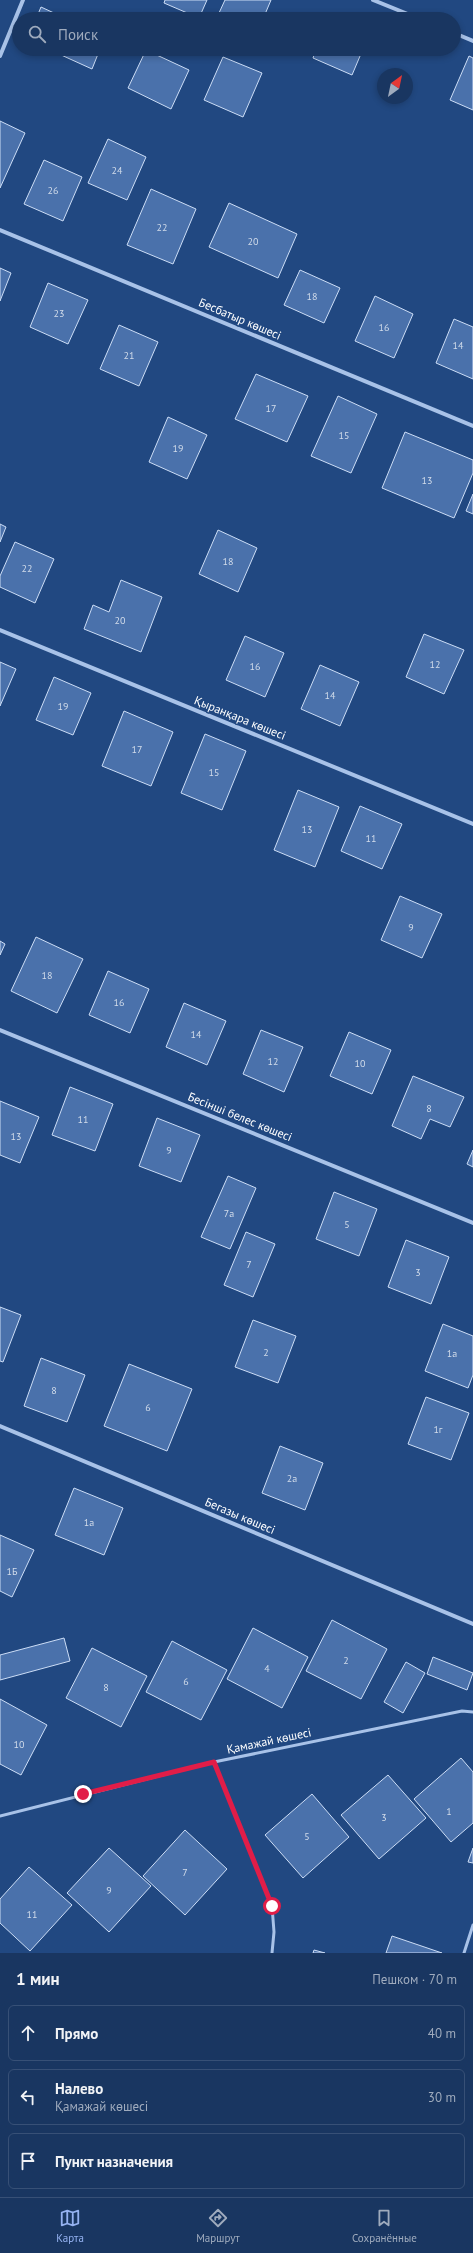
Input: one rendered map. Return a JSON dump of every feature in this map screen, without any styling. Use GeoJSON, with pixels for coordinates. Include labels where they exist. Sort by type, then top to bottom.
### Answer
{"type":"FeatureCollection","features":[{"type":"Feature","properties":{"kind":"street"},"geometry":{"type":"LineString","coordinates":[[18,12],[23,0]]}},
{"type":"Feature","properties":{"kind":"street"},"geometry":{"type":"LineString","coordinates":[[373,0],[403,12]]}},
{"type":"Feature","properties":{"kind":"street"},"geometry":{"type":"LineString","coordinates":[[0,56],[12,27]]}},
{"type":"Feature","properties":{"kind":"street"},"geometry":{"type":"LineString","coordinates":[[461,36],[473,41]]}},
{"type":"Feature","properties":{"kind":"street","name":"Бесбатыр көшесі"},"geometry":{"type":"LineString","coordinates":[[0,230],[473,426]]}},
{"type":"Feature","properties":{"kind":"street","name":"Қыранқара көшесі"},"geometry":{"type":"LineString","coordinates":[[0,630],[473,824]]}},
{"type":"Feature","properties":{"kind":"street","name":"Бесінші белес көшесі"},"geometry":{"type":"LineString","coordinates":[[0,1030],[473,1223]]}},
{"type":"Feature","properties":{"kind":"street","name":"Бегазы көшесі"},"geometry":{"type":"LineString","coordinates":[[0,1426],[473,1624]]}},
{"type":"Feature","properties":{"kind":"lane","name":"Қамажай көшесі"},"geometry":{"type":"LineString","coordinates":[[0,1816],[214,1762],[462,1711],[473,1712]]}},
{"type":"Feature","properties":{"kind":"lane"},"geometry":{"type":"LineString","coordinates":[[214,1762],[272,1906],[274,1932],[272,1953]]}},
{"type":"Feature","properties":{"kind":"lane"},"geometry":{"type":"LineString","coordinates":[[464,1953],[473,1925]]}},
{"type":"Feature","properties":{"kind":"building"},"geometry":{"type":"Polygon","coordinates":[[[165,0],[207,0],[202,12],[185,12],[164,3],[165,0]]]}},
{"type":"Feature","properties":{"kind":"building"},"geometry":{"type":"Polygon","coordinates":[[[225,0],[271,0],[266,12],[219,12],[225,0]]]}},
{"type":"Feature","properties":{"kind":"building"},"geometry":{"type":"Polygon","coordinates":[[[41,7],[52,12],[39,12],[41,7]]]}},
{"type":"Feature","properties":{"kind":"building"},"geometry":{"type":"Polygon","coordinates":[[[63,56],[97,56],[92,69],[63,56]]]}},
{"type":"Feature","properties":{"kind":"building"},"geometry":{"type":"Polygon","coordinates":[[[143,56],[159,56],[189,70],[171,109],[128,88],[143,56]]]}},
{"type":"Feature","properties":{"kind":"building"},"geometry":{"type":"Polygon","coordinates":[[[314,56],[360,56],[352,75],[313,58],[314,56]]]}},
{"type":"Feature","properties":{"kind":"building"},"geometry":{"type":"Polygon","coordinates":[[[469,56],[473,58],[473,110],[450,100],[469,56]]]}},
{"type":"Feature","properties":{"kind":"building"},"geometry":{"type":"Polygon","coordinates":[[[223,57],[262,73],[243,117],[204,100],[223,57]]]}},
{"type":"Feature","properties":{"kind":"building"},"geometry":{"type":"Polygon","coordinates":[[[0,121],[25,133],[0,188],[0,121]]]}},
{"type":"Feature","properties":{"kind":"building"},"geometry":{"type":"Polygon","coordinates":[[[108,139],[146,157],[127,200],[88,183],[108,139]]]}},
{"type":"Feature","properties":{"kind":"building"},"geometry":{"type":"Polygon","coordinates":[[[44,160],[82,177],[63,221],[24,204],[44,160]]]}},
{"type":"Feature","properties":{"kind":"building"},"geometry":{"type":"Polygon","coordinates":[[[151,189],[196,209],[173,264],[127,245],[151,189]]]}},
{"type":"Feature","properties":{"kind":"building"},"geometry":{"type":"Polygon","coordinates":[[[229,203],[297,234],[278,278],[209,247],[229,203]]]}},
{"type":"Feature","properties":{"kind":"building"},"geometry":{"type":"Polygon","coordinates":[[[0,268],[11,273],[0,301],[0,268]]]}},
{"type":"Feature","properties":{"kind":"building"},"geometry":{"type":"Polygon","coordinates":[[[300,270],[340,288],[324,323],[284,305],[300,270]]]}},
{"type":"Feature","properties":{"kind":"building"},"geometry":{"type":"Polygon","coordinates":[[[48,283],[88,300],[68,344],[30,327],[48,283]]]}},
{"type":"Feature","properties":{"kind":"building"},"geometry":{"type":"Polygon","coordinates":[[[375,296],[413,314],[394,358],[355,341],[375,296]]]}},
{"type":"Feature","properties":{"kind":"building"},"geometry":{"type":"Polygon","coordinates":[[[454,319],[473,327],[473,379],[436,363],[454,319]]]}},
{"type":"Feature","properties":{"kind":"building"},"geometry":{"type":"Polygon","coordinates":[[[119,325],[158,342],[139,386],[100,369],[119,325]]]}},
{"type":"Feature","properties":{"kind":"building"},"geometry":{"type":"Polygon","coordinates":[[[256,374],[308,396],[287,442],[235,419],[256,374]]]}},
{"type":"Feature","properties":{"kind":"building"},"geometry":{"type":"Polygon","coordinates":[[[338,396],[377,414],[351,473],[311,456],[338,396]]]}},
{"type":"Feature","properties":{"kind":"building"},"geometry":{"type":"Polygon","coordinates":[[[168,417],[207,435],[187,479],[149,462],[168,417]]]}},
{"type":"Feature","properties":{"kind":"building"},"geometry":{"type":"Polygon","coordinates":[[[405,432],[473,460],[473,473],[454,518],[382,488],[405,432]]]}},
{"type":"Feature","properties":{"kind":"building"},"geometry":{"type":"Polygon","coordinates":[[[473,494],[473,514],[466,511],[473,494]]]}},
{"type":"Feature","properties":{"kind":"building"},"geometry":{"type":"Polygon","coordinates":[[[0,524],[6,527],[0,542],[0,524]]]}},
{"type":"Feature","properties":{"kind":"building"},"geometry":{"type":"Polygon","coordinates":[[[218,530],[257,548],[238,592],[199,574],[218,530]]]}},
{"type":"Feature","properties":{"kind":"building"},"geometry":{"type":"Polygon","coordinates":[[[15,542],[54,559],[35,603],[0,587],[0,576],[15,542]]]}},
{"type":"Feature","properties":{"kind":"building"},"geometry":{"type":"Polygon","coordinates":[[[121,580],[162,597],[141,652],[84,629],[93,605],[109,612],[121,580]]]}},
{"type":"Feature","properties":{"kind":"building"},"geometry":{"type":"Polygon","coordinates":[[[424,634],[464,650],[444,694],[406,677],[424,634]]]}},
{"type":"Feature","properties":{"kind":"building"},"geometry":{"type":"Polygon","coordinates":[[[245,636],[284,653],[265,697],[226,680],[245,636]]]}},
{"type":"Feature","properties":{"kind":"building"},"geometry":{"type":"Polygon","coordinates":[[[0,662],[16,669],[0,706],[0,662]]]}},
{"type":"Feature","properties":{"kind":"building"},"geometry":{"type":"Polygon","coordinates":[[[320,665],[359,682],[340,726],[301,709],[320,665]]]}},
{"type":"Feature","properties":{"kind":"building"},"geometry":{"type":"Polygon","coordinates":[[[54,677],[91,693],[73,735],[36,720],[54,677]]]}},
{"type":"Feature","properties":{"kind":"building"},"geometry":{"type":"Polygon","coordinates":[[[124,711],[173,732],[151,786],[102,766],[124,711]]]}},
{"type":"Feature","properties":{"kind":"building"},"geometry":{"type":"Polygon","coordinates":[[[205,734],[246,751],[222,810],[181,793],[205,734]]]}},
{"type":"Feature","properties":{"kind":"building"},"geometry":{"type":"Polygon","coordinates":[[[298,790],[339,807],[315,867],[274,850],[298,790]]]}},
{"type":"Feature","properties":{"kind":"building"},"geometry":{"type":"Polygon","coordinates":[[[360,806],[402,824],[382,869],[341,851],[360,806]]]}},
{"type":"Feature","properties":{"kind":"building"},"geometry":{"type":"Polygon","coordinates":[[[400,896],[442,914],[422,958],[381,940],[400,896]]]}},
{"type":"Feature","properties":{"kind":"building"},"geometry":{"type":"Polygon","coordinates":[[[36,937],[83,959],[57,1013],[11,991],[36,937]]]}},
{"type":"Feature","properties":{"kind":"building"},"geometry":{"type":"Polygon","coordinates":[[[0,941],[5,944],[0,955],[0,941]]]}},
{"type":"Feature","properties":{"kind":"building"},"geometry":{"type":"Polygon","coordinates":[[[108,971],[149,989],[130,1033],[89,1015],[108,971]]]}},
{"type":"Feature","properties":{"kind":"building"},"geometry":{"type":"Polygon","coordinates":[[[184,1003],[226,1021],[207,1065],[166,1047],[184,1003]]]}},
{"type":"Feature","properties":{"kind":"building"},"geometry":{"type":"Polygon","coordinates":[[[261,1030],[303,1047],[284,1092],[243,1074],[261,1030]]]}},
{"type":"Feature","properties":{"kind":"building"},"geometry":{"type":"Polygon","coordinates":[[[349,1032],[391,1050],[372,1094],[330,1076],[349,1032]]]}},
{"type":"Feature","properties":{"kind":"building"},"geometry":{"type":"Polygon","coordinates":[[[413,1076],[464,1097],[450,1127],[430,1119],[421,1139],[392,1126],[413,1076]]]}},
{"type":"Feature","properties":{"kind":"building"},"geometry":{"type":"Polygon","coordinates":[[[70,1087],[113,1104],[95,1151],[52,1135],[70,1087]]]}},
{"type":"Feature","properties":{"kind":"building"},"geometry":{"type":"Polygon","coordinates":[[[0,1101],[39,1117],[20,1163],[0,1155],[0,1101]]]}},
{"type":"Feature","properties":{"kind":"building"},"geometry":{"type":"Polygon","coordinates":[[[157,1118],[200,1135],[181,1182],[139,1166],[157,1118]]]}},
{"type":"Feature","properties":{"kind":"building"},"geometry":{"type":"Polygon","coordinates":[[[473,1150],[473,1167],[467,1164],[473,1150]]]}},
{"type":"Feature","properties":{"kind":"building"},"geometry":{"type":"Polygon","coordinates":[[[228,1176],[256,1188],[230,1249],[201,1237],[228,1176]]]}},
{"type":"Feature","properties":{"kind":"building"},"geometry":{"type":"Polygon","coordinates":[[[334,1192],[377,1209],[359,1256],[316,1239],[334,1192]]]}},
{"type":"Feature","properties":{"kind":"building"},"geometry":{"type":"Polygon","coordinates":[[[246,1232],[275,1244],[253,1297],[224,1285],[246,1232]]]}},
{"type":"Feature","properties":{"kind":"building"},"geometry":{"type":"Polygon","coordinates":[[[406,1240],[449,1257],[431,1304],[388,1287],[406,1240]]]}},
{"type":"Feature","properties":{"kind":"building"},"geometry":{"type":"Polygon","coordinates":[[[0,1307],[21,1315],[3,1362],[0,1361],[0,1307]]]}},
{"type":"Feature","properties":{"kind":"building"},"geometry":{"type":"Polygon","coordinates":[[[253,1320],[296,1336],[278,1383],[235,1367],[253,1320]]]}},
{"type":"Feature","properties":{"kind":"building"},"geometry":{"type":"Polygon","coordinates":[[[443,1324],[473,1336],[473,1375],[468,1388],[425,1371],[443,1324]]]}},
{"type":"Feature","properties":{"kind":"building"},"geometry":{"type":"Polygon","coordinates":[[[41,1358],[85,1375],[67,1422],[24,1406],[41,1358]]]}},
{"type":"Feature","properties":{"kind":"building"},"geometry":{"type":"Polygon","coordinates":[[[129,1364],[192,1389],[167,1451],[104,1426],[129,1364]]]}},
{"type":"Feature","properties":{"kind":"building"},"geometry":{"type":"Polygon","coordinates":[[[426,1397],[469,1413],[451,1460],[408,1444],[426,1397]]]}},
{"type":"Feature","properties":{"kind":"building"},"geometry":{"type":"Polygon","coordinates":[[[280,1446],[323,1463],[305,1510],[262,1493],[280,1446]]]}},
{"type":"Feature","properties":{"kind":"building"},"geometry":{"type":"Polygon","coordinates":[[[74,1488],[123,1508],[104,1555],[55,1535],[74,1488]]]}},
{"type":"Feature","properties":{"kind":"building"},"geometry":{"type":"Polygon","coordinates":[[[0,1535],[34,1550],[12,1597],[0,1591],[0,1535]]]}},
{"type":"Feature","properties":{"kind":"building"},"geometry":{"type":"Polygon","coordinates":[[[332,1620],[387,1649],[361,1699],[306,1671],[332,1620]]]}},
{"type":"Feature","properties":{"kind":"building"},"geometry":{"type":"Polygon","coordinates":[[[253,1628],[308,1657],[282,1708],[227,1679],[253,1628]]]}},
{"type":"Feature","properties":{"kind":"building"},"geometry":{"type":"Polygon","coordinates":[[[64,1638],[70,1661],[0,1680],[0,1655],[64,1638]]]}},
{"type":"Feature","properties":{"kind":"building"},"geometry":{"type":"Polygon","coordinates":[[[172,1641],[227,1670],[201,1720],[146,1692],[172,1641]]]}},
{"type":"Feature","properties":{"kind":"building"},"geometry":{"type":"Polygon","coordinates":[[[92,1648],[147,1676],[121,1727],[66,1698],[92,1648]]]}},
{"type":"Feature","properties":{"kind":"building"},"geometry":{"type":"Polygon","coordinates":[[[433,1657],[473,1673],[467,1690],[427,1674],[433,1657]]]}},
{"type":"Feature","properties":{"kind":"building"},"geometry":{"type":"Polygon","coordinates":[[[406,1662],[425,1673],[403,1713],[384,1702],[406,1662]]]}},
{"type":"Feature","properties":{"kind":"building"},"geometry":{"type":"Polygon","coordinates":[[[0,1699],[47,1725],[21,1775],[0,1764],[0,1699]]]}},
{"type":"Feature","properties":{"kind":"building"},"geometry":{"type":"Polygon","coordinates":[[[461,1758],[473,1772],[473,1823],[451,1842],[414,1799],[461,1758]]]}},
{"type":"Feature","properties":{"kind":"building"},"geometry":{"type":"Polygon","coordinates":[[[388,1775],[426,1818],[379,1859],[341,1815],[388,1775]]]}},
{"type":"Feature","properties":{"kind":"building"},"geometry":{"type":"Polygon","coordinates":[[[312,1794],[349,1837],[303,1878],[265,1835],[312,1794]]]}},
{"type":"Feature","properties":{"kind":"building"},"geometry":{"type":"Polygon","coordinates":[[[185,1830],[227,1869],[185,1915],[143,1876],[185,1830]]]}},
{"type":"Feature","properties":{"kind":"building"},"geometry":{"type":"Polygon","coordinates":[[[109,1848],[151,1886],[109,1932],[67,1893],[109,1848]]]}},
{"type":"Feature","properties":{"kind":"building"},"geometry":{"type":"Polygon","coordinates":[[[473,1848],[473,1863],[468,1862],[473,1848]]]}},
{"type":"Feature","properties":{"kind":"building"},"geometry":{"type":"Polygon","coordinates":[[[29,1867],[72,1905],[30,1951],[0,1923],[0,1899],[29,1867]]]}},
{"type":"Feature","properties":{"kind":"building"},"geometry":{"type":"Polygon","coordinates":[[[392,1936],[442,1953],[386,1953],[392,1936]]]}},
{"type":"Feature","properties":{"kind":"building"},"geometry":{"type":"Polygon","coordinates":[[[314,1950],[325,1953],[313,1953],[314,1950]]]}},
{"type":"Feature","properties":{"kind":"route"},"geometry":{"type":"LineString","coordinates":[[83,1794],[214,1762],[272,1906]]}}]}
